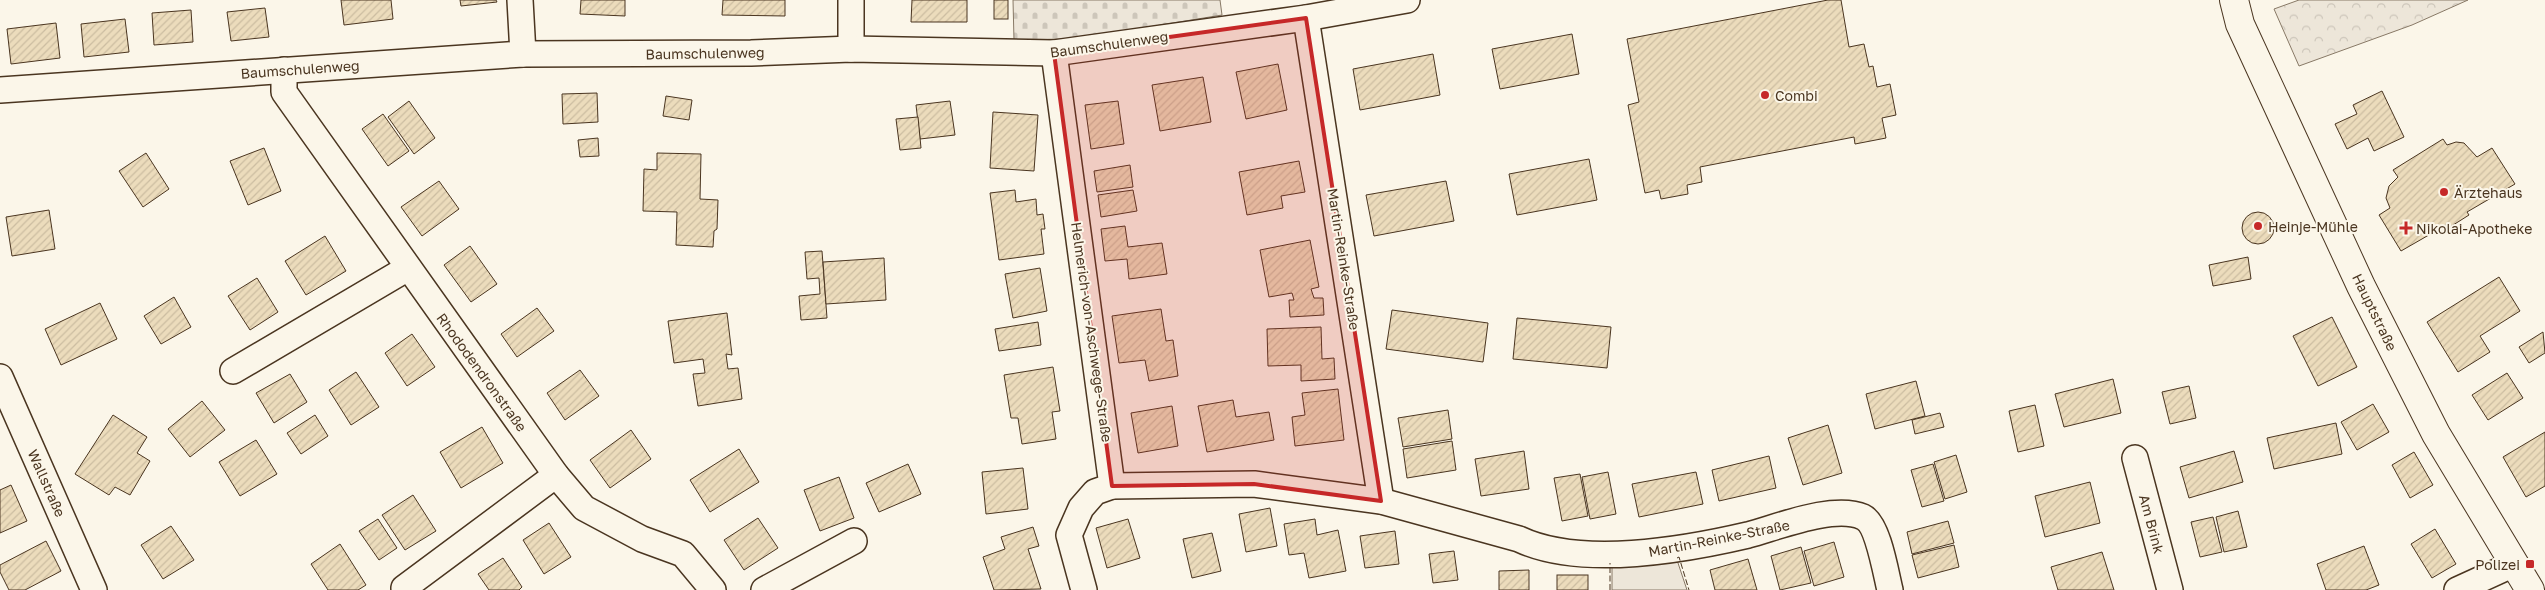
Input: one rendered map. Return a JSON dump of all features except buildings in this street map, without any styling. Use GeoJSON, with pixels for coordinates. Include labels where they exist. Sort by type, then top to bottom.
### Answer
{"type":"FeatureCollection","features":[{"type":"Feature","properties":{"kind":"main road","name":"Hauptstraße"},"geometry":{"type":"LineString","coordinates":[[2222,0],[2237,12],[2379,323],[2436,434],[2530,590]]}},
{"type":"Feature","properties":{"kind":"street"},"geometry":{"type":"LineString","coordinates":[[520,0],[523,54]]}},
{"type":"Feature","properties":{"kind":"street"},"geometry":{"type":"LineString","coordinates":[[851,0],[851,49]]}},
{"type":"Feature","properties":{"kind":"street","name":"Baumschulenweg"},"geometry":{"type":"LineString","coordinates":[[0,90],[523,54],[751,53],[851,49],[1054,53],[1306,18],[1407,0]]}},
{"type":"Feature","properties":{"kind":"street","name":"Martin-Reinke-Straße"},"geometry":{"type":"LineString","coordinates":[[1306,18],[1381,501]]}},
{"type":"Feature","properties":{"kind":"street","name":"Helmerich-von-Aschwege-Straße"},"geometry":{"type":"LineString","coordinates":[[1054,53],[1112,486]]}},
{"type":"Feature","properties":{"kind":"street","name":"Rhododendronstraße"},"geometry":{"type":"LineString","coordinates":[[284,70],[284,92],[556,475],[584,508],[642,539],[682,554],[713,590]]}},
{"type":"Feature","properties":{"kind":"street"},"geometry":{"type":"LineString","coordinates":[[233,371],[408,268]]}},
{"type":"Feature","properties":{"kind":"street","name":"Wallstraße"},"geometry":{"type":"LineString","coordinates":[[0,377],[94,590]]}},
{"type":"Feature","properties":{"kind":"street","name":"Am Brink"},"geometry":{"type":"LineString","coordinates":[[2135,458],[2170,590]]}},
{"type":"Feature","properties":{"kind":"street"},"geometry":{"type":"LineString","coordinates":[[404,588],[556,475]]}},
{"type":"Feature","properties":{"kind":"street","name":"Martin-Reinke-Straße"},"geometry":{"type":"LineString","coordinates":[[1112,486],[1254,484],[1381,501],[1519,539],[1532,545],[1574,553],[1647,553],[1746,535],[1838,512],[1864,517],[1874,530],[1890,590]]}},
{"type":"Feature","properties":{"kind":"street"},"geometry":{"type":"LineString","coordinates":[[1084,590],[1069,535],[1080,508],[1095,492],[1112,486]]}},
{"type":"Feature","properties":{"kind":"street"},"geometry":{"type":"LineString","coordinates":[[764,590],[854,541]]}},
{"type":"Feature","properties":{"kind":"street"},"geometry":{"type":"LineString","coordinates":[[2456,590],[2514,564]]}},
{"type":"Feature","properties":{"kind":"highlighted area"},"geometry":{"type":"Polygon","coordinates":[[[1306,18],[1381,501],[1254,484],[1112,486],[1054,53],[1306,18]]]}},
{"type":"Feature","properties":{"kind":"green space"},"geometry":{"type":"Polygon","coordinates":[[[1013,0],[1220,0],[1222,15],[1081,38],[1014,41],[1013,0]]]}},
{"type":"Feature","properties":{"kind":"green space"},"geometry":{"type":"Polygon","coordinates":[[[2299,0],[2468,0],[2412,25],[2299,66],[2274,9],[2299,0]]]}},
{"type":"Feature","properties":{"kind":"green space"},"geometry":{"type":"Polygon","coordinates":[[[1677,560],[1687,590],[1612,590],[1612,562],[1677,560]]]}},
{"type":"Feature","properties":{"kind":"fence"},"geometry":{"type":"LineString","coordinates":[[1677,558],[1679,557],[1689,590]]}},
{"type":"Feature","properties":{"kind":"fence"},"geometry":{"type":"LineString","coordinates":[[1610,563],[1610,590]]}},
{"type":"Feature","properties":{"kind":"place","name":"Combi"},"geometry":{"type":"Point","coordinates":[1765,95]}},
{"type":"Feature","properties":{"kind":"place","name":"Ärztehaus"},"geometry":{"type":"Point","coordinates":[2444,192]}},
{"type":"Feature","properties":{"kind":"place","name":"Heinje-Mühle"},"geometry":{"type":"Point","coordinates":[2258,226]}},
{"type":"Feature","properties":{"kind":"place","name":"Nikolai-Apotheke"},"geometry":{"type":"Point","coordinates":[2406,228]}},
{"type":"Feature","properties":{"kind":"place","name":"Polizei"},"geometry":{"type":"Point","coordinates":[2530,564]}}]}
